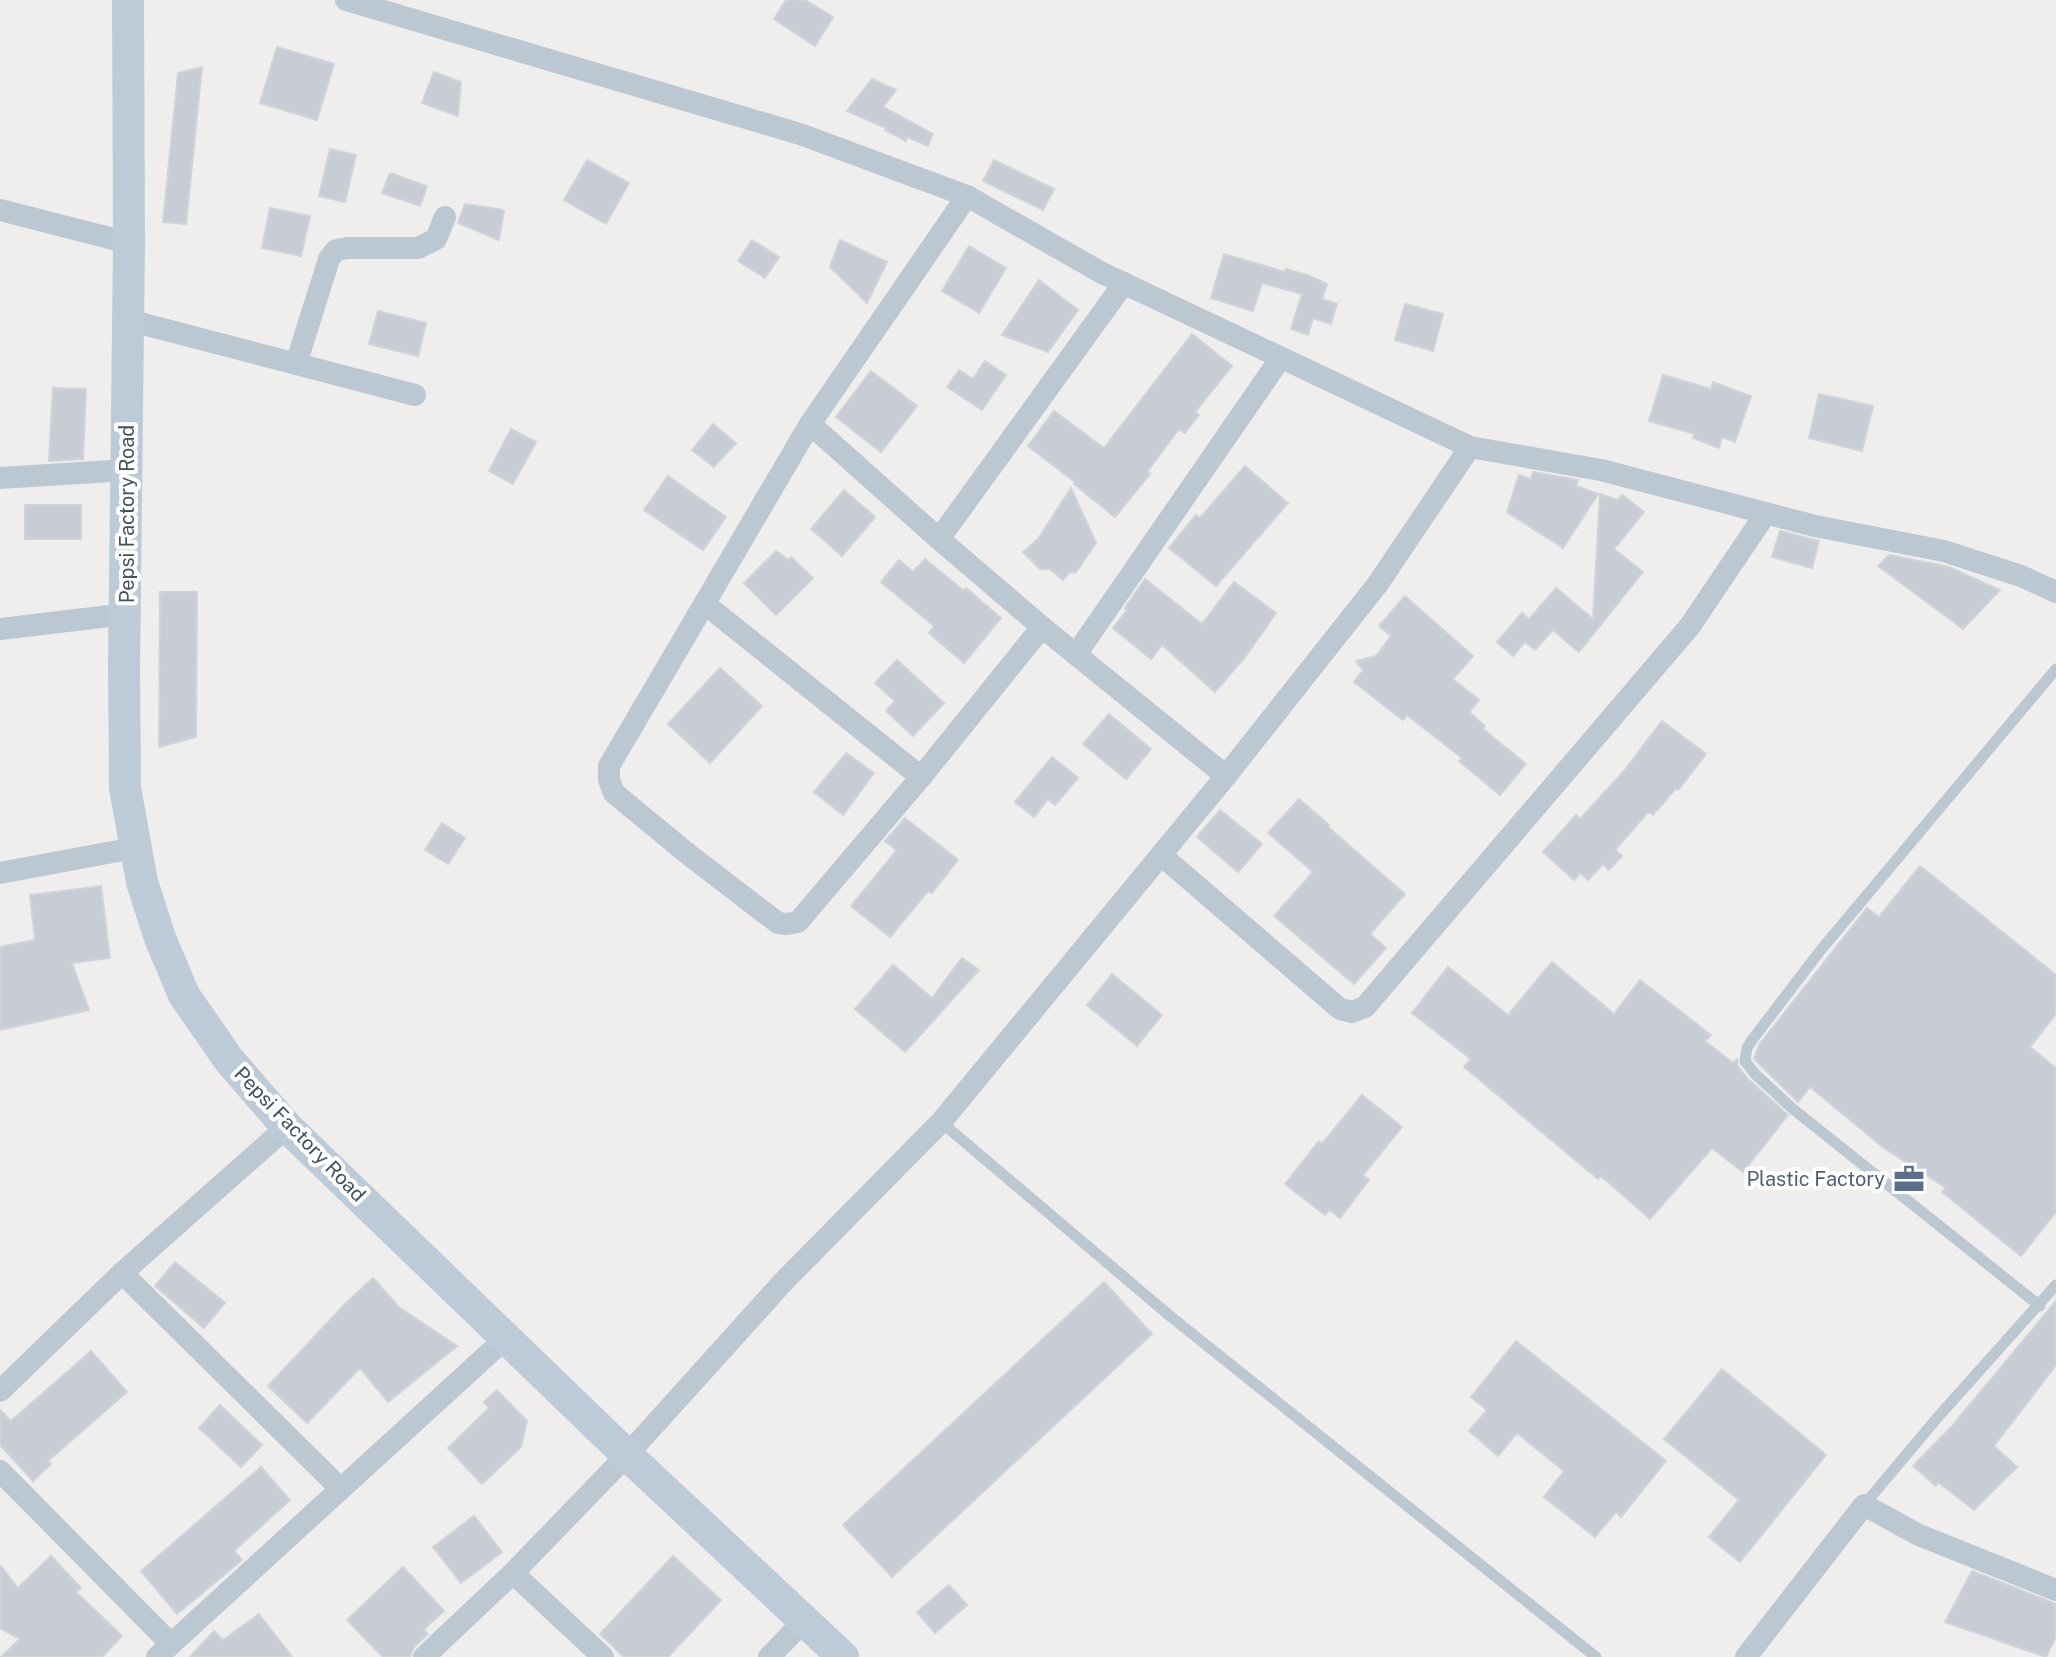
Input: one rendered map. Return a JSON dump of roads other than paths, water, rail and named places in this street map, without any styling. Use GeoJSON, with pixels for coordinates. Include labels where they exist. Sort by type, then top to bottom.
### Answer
{"type":"FeatureCollection","features":[{"type":"Feature","properties":{"kind":"main road","name":"Pepsi Factory Road"},"geometry":{"type":"LineString","coordinates":[[128,0],[125,788],[134,848],[160,938],[184,995],[229,1060],[287,1127],[627,1455],[843,1657]]}},
{"type":"Feature","properties":{"kind":"street"},"geometry":{"type":"LineString","coordinates":[[346,0],[800,134],[967,196],[1124,283],[1470,447],[1601,470],[1815,526],[1944,551],[2021,576],[2056,592]]}},
{"type":"Feature","properties":{"kind":"street"},"geometry":{"type":"LineString","coordinates":[[967,196],[810,424],[609,766],[609,780],[614,793],[778,923],[798,922],[1042,627]]}},
{"type":"Feature","properties":{"kind":"street"},"geometry":{"type":"LineString","coordinates":[[0,210],[129,243]]}},
{"type":"Feature","properties":{"kind":"street"},"geometry":{"type":"LineString","coordinates":[[296,364],[329,259],[336,250],[418,248],[436,239],[445,217]]}},
{"type":"Feature","properties":{"kind":"street"},"geometry":{"type":"LineString","coordinates":[[939,539],[1124,283]]}},
{"type":"Feature","properties":{"kind":"street"},"geometry":{"type":"LineString","coordinates":[[128,320],[415,395]]}},
{"type":"Feature","properties":{"kind":"street"},"geometry":{"type":"LineString","coordinates":[[1077,653],[1280,359]]}},
{"type":"Feature","properties":{"kind":"street"},"geometry":{"type":"LineString","coordinates":[[810,424],[1042,627],[1226,776]]}},
{"type":"Feature","properties":{"kind":"street"},"geometry":{"type":"LineString","coordinates":[[424,1657],[513,1573],[627,1455],[785,1280],[941,1122],[1226,776],[1377,585],[1470,447]]}},
{"type":"Feature","properties":{"kind":"street"},"geometry":{"type":"LineString","coordinates":[[0,478],[128,470]]}},
{"type":"Feature","properties":{"kind":"street"},"geometry":{"type":"LineString","coordinates":[[1161,855],[1340,1009],[1352,1012],[1365,1007],[1690,626],[1766,513]]}},
{"type":"Feature","properties":{"kind":"street"},"geometry":{"type":"LineString","coordinates":[[705,604],[921,777]]}},
{"type":"Feature","properties":{"kind":"street"},"geometry":{"type":"LineString","coordinates":[[0,629],[126,614]]}},
{"type":"Feature","properties":{"kind":"street"},"geometry":{"type":"LineString","coordinates":[[0,873],[134,848]]}},
{"type":"Feature","properties":{"kind":"street"},"geometry":{"type":"LineString","coordinates":[[0,1391],[122,1273],[287,1127]]}},
{"type":"Feature","properties":{"kind":"street"},"geometry":{"type":"LineString","coordinates":[[122,1273],[340,1488]]}},
{"type":"Feature","properties":{"kind":"street"},"geometry":{"type":"LineString","coordinates":[[0,1471],[164,1650],[507,1337]]}},
{"type":"Feature","properties":{"kind":"street"},"geometry":{"type":"LineString","coordinates":[[1746,1657],[1864,1505],[1919,1535],[2056,1590]]}},
{"type":"Feature","properties":{"kind":"street"},"geometry":{"type":"LineString","coordinates":[[513,1573],[603,1657]]}},
{"type":"Feature","properties":{"kind":"street"},"geometry":{"type":"LineString","coordinates":[[769,1657],[804,1621]]}},
{"type":"Feature","properties":{"kind":"lane"},"geometry":{"type":"LineString","coordinates":[[2040,1306],[1793,1109],[1745,1061],[1752,1040],[1820,951],[2056,669]]}},
{"type":"Feature","properties":{"kind":"lane"},"geometry":{"type":"LineString","coordinates":[[941,1122],[1170,1316],[1596,1657]]}},
{"type":"Feature","properties":{"kind":"lane"},"geometry":{"type":"LineString","coordinates":[[1864,1505],[2056,1285]]}},
{"type":"Feature","properties":{"kind":"place","name":"Plastic Factory"},"geometry":{"type":"Point","coordinates":[1909,1179]}}]}
